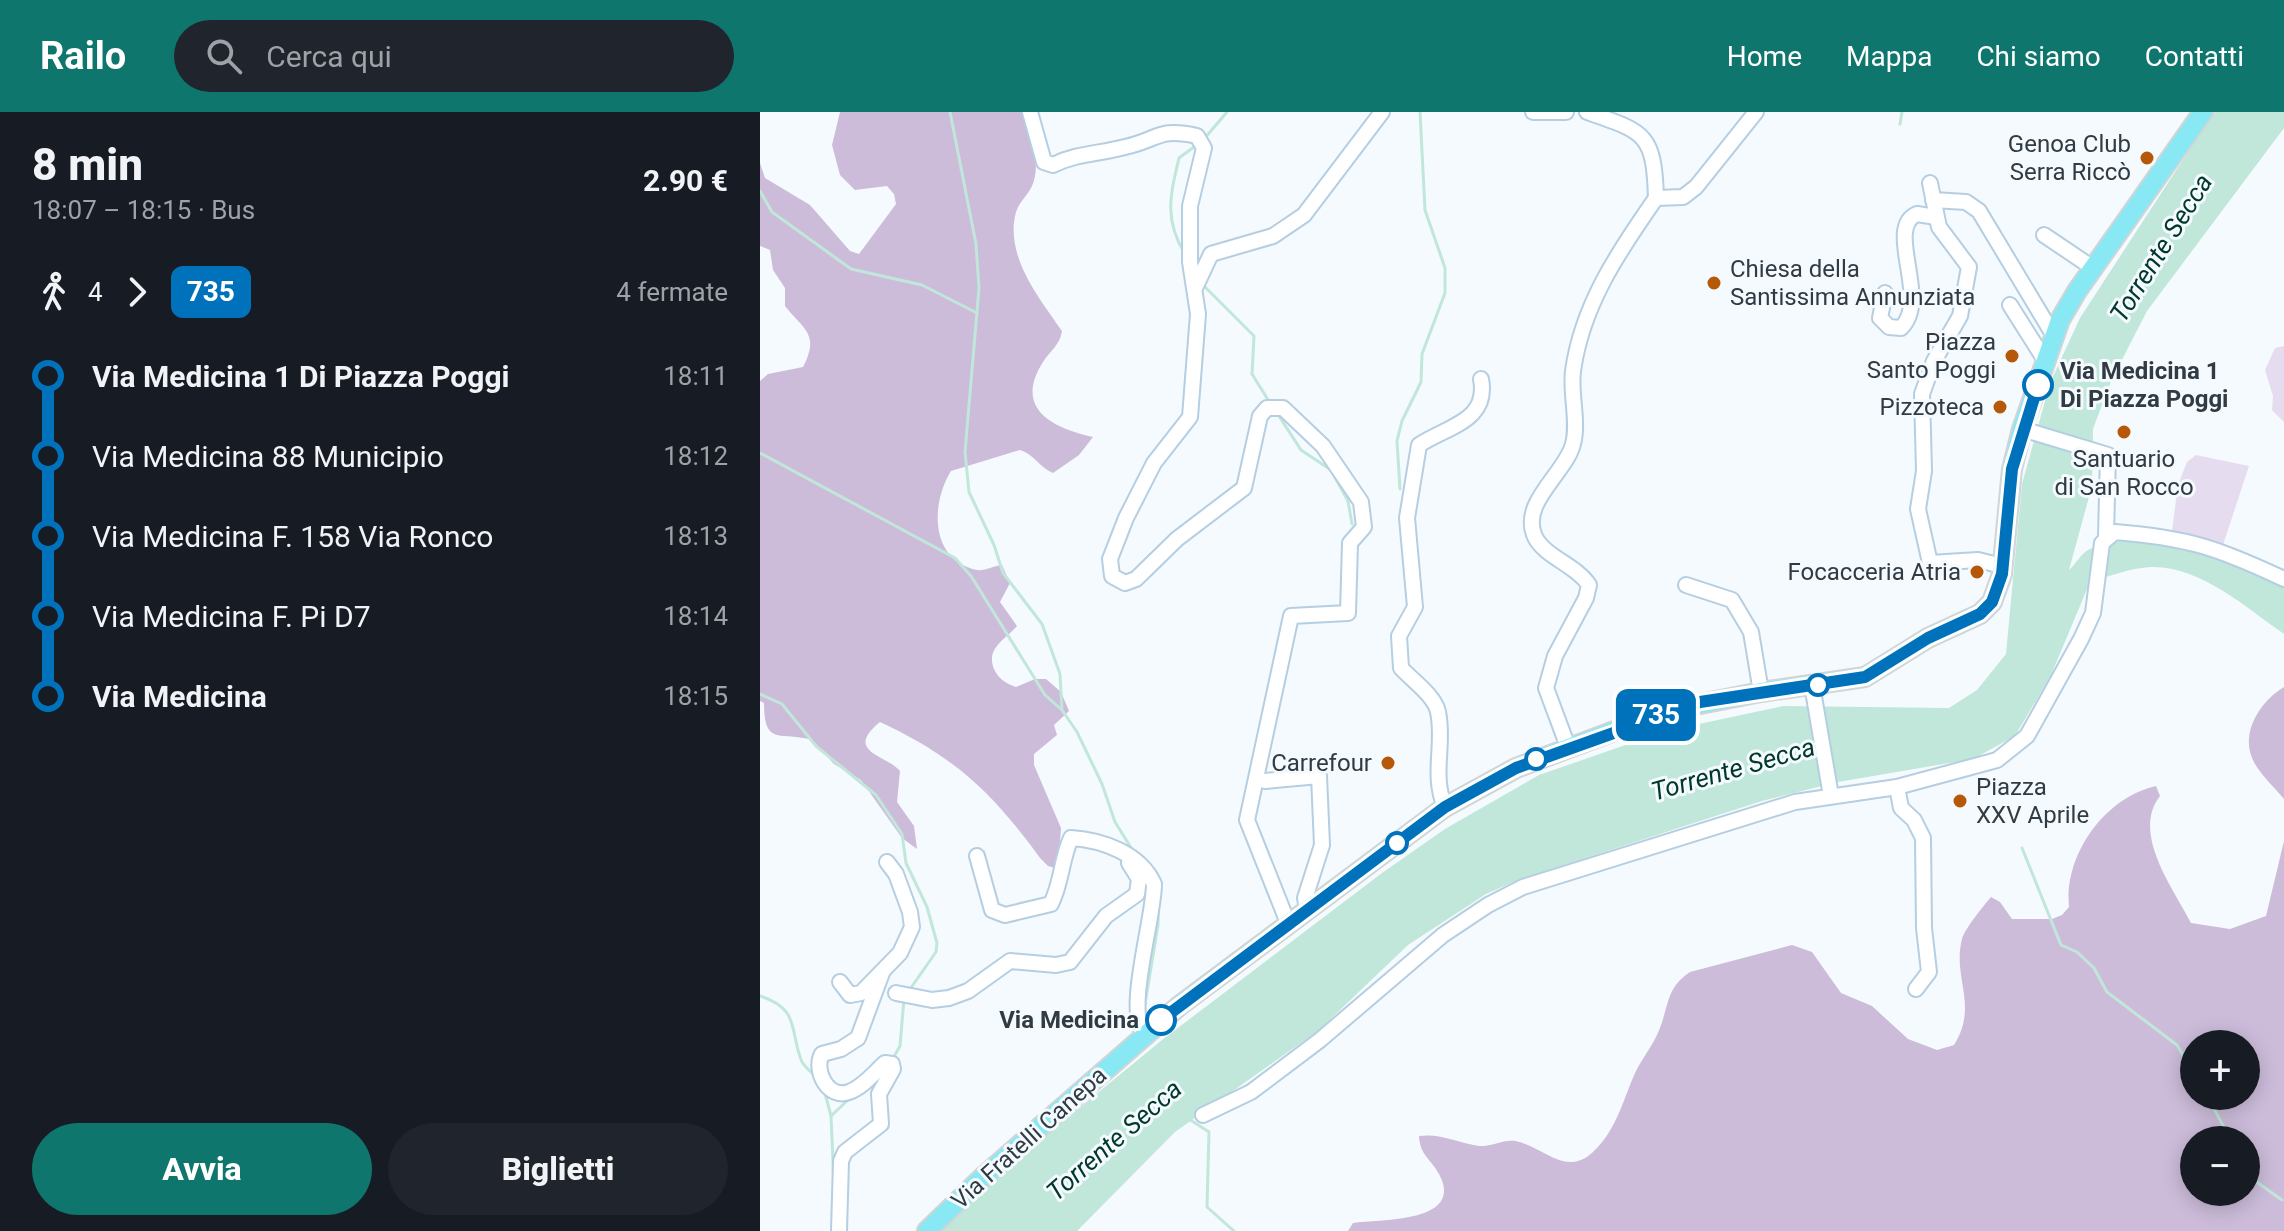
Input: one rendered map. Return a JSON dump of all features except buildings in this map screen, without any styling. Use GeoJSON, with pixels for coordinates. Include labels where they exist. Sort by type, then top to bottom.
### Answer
{"type":"FeatureCollection","features":[{"type":"Feature","properties":{"kind":"main road","name":"Via Fratelli Canepa"},"geometry":{"type":"LineString","coordinates":[[927,1231],[1138,1040],[1288,923],[1445,807],[1516,768],[1670,710],[1761,692],[1813,692],[1865,677],[1928,638],[1980,614],[1992,602],[2002,566],[2012,469],[2060,320],[2203,112]]}},
{"type":"Feature","properties":{"kind":"street"},"geometry":{"type":"LineString","coordinates":[[1030,112],[1044,162],[1053,165],[1075,154],[1128,147],[1148,137],[1174,131],[1197,136],[1204,148],[1190,206],[1190,262],[1198,314],[1190,417],[1154,463],[1126,518],[1110,559],[1112,576],[1125,583],[1136,579],[1177,539],[1244,488],[1260,416],[1267,408],[1283,408],[1296,417],[1323,446],[1361,502],[1364,527],[1350,543],[1348,613],[1344,616],[1291,616],[1247,814],[1288,923]]}},
{"type":"Feature","properties":{"kind":"street"},"geometry":{"type":"LineString","coordinates":[[1196,286],[1211,254],[1273,236],[1304,215],[1382,112]]}},
{"type":"Feature","properties":{"kind":"street"},"geometry":{"type":"LineString","coordinates":[[1533,112],[1566,112]]}},
{"type":"Feature","properties":{"kind":"street"},"geometry":{"type":"LineString","coordinates":[[1568,747],[1546,688],[1548,673],[1586,598],[1589,585],[1581,573],[1535,538],[1532,525],[1539,499],[1573,444],[1572,373],[1584,327],[1612,262],[1656,198],[1648,140],[1636,129],[1587,112]]}},
{"type":"Feature","properties":{"kind":"street"},"geometry":{"type":"LineString","coordinates":[[1656,198],[1683,197],[1696,187],[1756,112]]}},
{"type":"Feature","properties":{"kind":"street"},"geometry":{"type":"LineString","coordinates":[[1930,183],[1936,217],[1969,267],[1960,316],[1934,361],[1922,394],[1924,471],[1918,509],[1930,563],[1978,560],[2002,566]]}},
{"type":"Feature","properties":{"kind":"street"},"geometry":{"type":"LineString","coordinates":[[1933,200],[1966,202],[1979,211],[2054,336]]}},
{"type":"Feature","properties":{"kind":"street"},"geometry":{"type":"LineString","coordinates":[[1885,293],[1880,318],[1889,327],[1901,328],[1912,307],[1905,229],[1914,215],[1936,217]]}},
{"type":"Feature","properties":{"kind":"street"},"geometry":{"type":"LineString","coordinates":[[2044,235],[2093,268]]}},
{"type":"Feature","properties":{"kind":"street"},"geometry":{"type":"LineString","coordinates":[[2010,305],[2046,362]]}},
{"type":"Feature","properties":{"kind":"street"},"geometry":{"type":"LineString","coordinates":[[1445,807],[1437,778],[1438,711],[1433,701],[1401,668],[1399,636],[1415,607],[1408,503],[1419,445],[1475,414],[1484,393],[1481,379]]}},
{"type":"Feature","properties":{"kind":"street"},"geometry":{"type":"LineString","coordinates":[[1203,1115],[1251,1092],[1320,1040],[1443,935],[1523,887],[1830,792],[1897,787],[1997,760],[2027,736],[2093,613],[2110,498],[2108,455],[2025,430]]}},
{"type":"Feature","properties":{"kind":"street"},"geometry":{"type":"LineString","coordinates":[[2104,540],[2115,532],[2192,540],[2226,551],[2284,579]]}},
{"type":"Feature","properties":{"kind":"street"},"geometry":{"type":"LineString","coordinates":[[1686,585],[1732,600],[1751,632],[1761,692]]}},
{"type":"Feature","properties":{"kind":"street"},"geometry":{"type":"LineString","coordinates":[[1813,692],[1830,792]]}},
{"type":"Feature","properties":{"kind":"street"},"geometry":{"type":"LineString","coordinates":[[1265,781],[1319,776],[1322,845],[1305,898],[1307,909]]}},
{"type":"Feature","properties":{"kind":"street"},"geometry":{"type":"LineString","coordinates":[[1897,787],[1901,808],[1914,820],[1924,849],[1924,928],[1929,972],[1916,989]]}},
{"type":"Feature","properties":{"kind":"street"},"geometry":{"type":"LineString","coordinates":[[977,856],[992,910],[1005,915],[1051,904],[1062,882],[1063,855],[1071,838],[1099,840],[1138,863],[1154,884],[1139,993],[1138,1040]]}},
{"type":"Feature","properties":{"kind":"street"},"geometry":{"type":"LineString","coordinates":[[896,993],[940,1000],[968,991],[997,967],[1010,961],[1056,965],[1070,962],[1106,916],[1137,894],[1139,879],[1122,853]]}},
{"type":"Feature","properties":{"kind":"street"},"geometry":{"type":"LineString","coordinates":[[840,982],[854,996],[882,973],[906,942],[912,922],[896,874],[887,862],[890,889]]}},
{"type":"Feature","properties":{"kind":"street"},"geometry":{"type":"LineString","coordinates":[[839,1231],[841,1161],[845,1152],[881,1124],[879,1094],[893,1069],[892,1064],[885,1063],[852,1091],[843,1094],[831,1090],[819,1075],[817,1066],[822,1054],[841,1049],[858,1038],[882,973]]}},
{"type":"Feature","properties":{"kind":"shaded area"},"geometry":{"type":"Polygon","coordinates":[[[840,112],[1024,112],[1029,129],[1034,149],[1035,177],[1016,212],[1015,245],[1026,276],[1062,331],[1035,378],[1035,404],[1052,422],[1093,437],[1079,455],[1053,473],[1020,450],[951,471],[940,499],[938,529],[942,543],[961,564],[977,570],[1002,565],[1010,583],[1000,602],[1017,626],[994,651],[992,663],[997,674],[1016,687],[1035,679],[1046,679],[1061,692],[1069,711],[1054,725],[1057,735],[1034,754],[1034,765],[1061,828],[1058,869],[1048,866],[1040,858],[1005,814],[970,778],[930,749],[880,722],[870,732],[867,746],[900,771],[897,802],[914,826],[917,849],[902,838],[861,780],[834,764],[812,740],[776,735],[767,726],[764,703],[760,701],[760,381],[768,374],[803,367],[810,340],[804,327],[785,306],[785,288],[773,270],[770,250],[760,246],[760,163],[765,178],[810,205],[850,251],[859,254],[896,204],[894,194],[887,186],[855,190],[840,175],[832,145],[840,112]]]}},
{"type":"Feature","properties":{"kind":"shaded area"},"geometry":{"type":"Polygon","coordinates":[[[2284,346],[2284,422],[2272,410],[2273,396],[2265,370],[2275,348],[2284,346]]]}},
{"type":"Feature","properties":{"kind":"shaded area"},"geometry":{"type":"Polygon","coordinates":[[[2196,455],[2249,466],[2223,545],[2172,531],[2178,485],[2187,462],[2196,455]]]}},
{"type":"Feature","properties":{"kind":"shaded area"},"geometry":{"type":"Polygon","coordinates":[[[2284,687],[2284,799],[2255,764],[2249,742],[2250,731],[2259,711],[2284,687]]]}},
{"type":"Feature","properties":{"kind":"shaded area"},"geometry":{"type":"Polygon","coordinates":[[[2156,786],[2160,796],[2152,811],[2152,843],[2191,923],[2230,929],[2266,916],[2284,841],[2284,1231],[1348,1231],[1353,1223],[1415,1216],[1440,1202],[1444,1190],[1439,1174],[1423,1152],[1419,1136],[1442,1137],[1479,1146],[1515,1141],[1554,1158],[1573,1162],[1593,1152],[1614,1124],[1636,1071],[1658,1034],[1673,990],[1690,972],[1792,945],[1812,952],[1841,993],[1872,1006],[1908,1039],[1937,1050],[1954,1045],[1964,1017],[1960,953],[1966,930],[1991,897],[2000,902],[2012,919],[2052,919],[2062,915],[2069,907],[2069,887],[2081,849],[2104,816],[2120,803],[2156,786]]]}},
{"type":"Feature","properties":{"kind":"water","name":"Torrente Secca"},"geometry":{"type":"Polygon","coordinates":[[[2214,112],[2284,112],[2284,128],[2147,311],[2111,381],[2093,429],[2092,486],[2069,570],[2090,549],[2113,542],[2164,543],[2189,549],[2284,585],[2284,634],[2222,590],[2169,568],[2143,568],[2090,582],[2051,675],[2015,736],[1973,759],[1838,782],[1762,801],[1518,880],[1486,894],[1408,945],[1319,1030],[1175,1132],[1077,1231],[941,1231],[1022,1155],[1162,1040],[1382,873],[1445,829],[1539,775],[1666,731],[1783,706],[1949,708],[1977,690],[2006,654],[2022,484],[2050,383],[2080,318],[2214,112]]]}},
{"type":"Feature","properties":{"kind":"waterway"},"geometry":{"type":"LineString","coordinates":[[950,112],[976,244],[979,288],[965,452],[969,492],[994,545],[1003,573],[1042,624],[1060,674],[1062,710],[1077,732],[1102,784],[1115,822],[1133,851]]}},
{"type":"Feature","properties":{"kind":"waterway"},"geometry":{"type":"LineString","coordinates":[[1204,139],[1227,112]]}},
{"type":"Feature","properties":{"kind":"waterway"},"geometry":{"type":"LineString","coordinates":[[1400,489],[1397,441],[1402,421],[1421,382],[1422,354],[1445,293],[1445,268],[1425,210],[1420,112]]}},
{"type":"Feature","properties":{"kind":"waterway"},"geometry":{"type":"LineString","coordinates":[[1900,124],[1902,112]]}},
{"type":"Feature","properties":{"kind":"waterway"},"geometry":{"type":"LineString","coordinates":[[1185,254],[1174,230],[1171,196],[1179,158],[1198,144]]}},
{"type":"Feature","properties":{"kind":"waterway"},"geometry":{"type":"LineString","coordinates":[[760,191],[772,212],[851,269],[922,285],[977,313]]}},
{"type":"Feature","properties":{"kind":"waterway"},"geometry":{"type":"LineString","coordinates":[[1203,285],[1254,336],[1252,374],[1270,403]]}},
{"type":"Feature","properties":{"kind":"waterway"},"geometry":{"type":"LineString","coordinates":[[1277,413],[1301,450],[1331,470],[1348,501],[1352,524]]}},
{"type":"Feature","properties":{"kind":"waterway"},"geometry":{"type":"LineString","coordinates":[[760,453],[955,558],[971,576],[1045,695],[1062,710]]}},
{"type":"Feature","properties":{"kind":"waterway"},"geometry":{"type":"LineString","coordinates":[[760,694],[782,704],[816,746],[876,795],[902,834],[906,863],[927,907],[937,943],[936,952],[908,992]]}},
{"type":"Feature","properties":{"kind":"waterway"},"geometry":{"type":"LineString","coordinates":[[2022,848],[2061,945],[2077,952],[2094,968],[2107,992],[2180,1050]]}},
{"type":"Feature","properties":{"kind":"waterway"},"geometry":{"type":"LineString","coordinates":[[1143,858],[1153,870]]}},
{"type":"Feature","properties":{"kind":"waterway"},"geometry":{"type":"LineString","coordinates":[[1144,1010],[1158,925],[1159,880]]}},
{"type":"Feature","properties":{"kind":"waterway"},"geometry":{"type":"LineString","coordinates":[[760,996],[773,1001],[788,1014],[802,1062],[815,1076]]}},
{"type":"Feature","properties":{"kind":"waterway"},"geometry":{"type":"LineString","coordinates":[[892,1060],[900,1046],[904,999]]}},
{"type":"Feature","properties":{"kind":"waterway"},"geometry":{"type":"LineString","coordinates":[[825,1093],[831,1116],[834,1185]]}},
{"type":"Feature","properties":{"kind":"waterway"},"geometry":{"type":"LineString","coordinates":[[831,1116],[850,1098]]}},
{"type":"Feature","properties":{"kind":"waterway"},"geometry":{"type":"LineString","coordinates":[[2215,1110],[2223,1126]]}},
{"type":"Feature","properties":{"kind":"waterway"},"geometry":{"type":"LineString","coordinates":[[1189,1119],[1209,1132],[1207,1207],[1234,1231]]}},
{"type":"Feature","properties":{"kind":"waterway"},"geometry":{"type":"LineString","coordinates":[[2260,1184],[2282,1200]]}},
{"type":"Feature","properties":{"kind":"bus line","name":"735"},"geometry":{"type":"LineString","coordinates":[[1161,1020],[1445,807],[1516,768],[1670,710],[1700,702],[1865,677],[1928,638],[1980,614],[1992,602],[2002,574],[2012,469],[2038,385]]}},
{"type":"Feature","properties":{"kind":"place","name":"Genoa Club Serra Riccò"},"geometry":{"type":"Point","coordinates":[2147,158]}},
{"type":"Feature","properties":{"kind":"place","name":"Chiesa della Santissima Annunziata"},"geometry":{"type":"Point","coordinates":[1714,283]}},
{"type":"Feature","properties":{"kind":"place","name":"Piazza Santo Poggi"},"geometry":{"type":"Point","coordinates":[2012,356]}},
{"type":"Feature","properties":{"kind":"place","name":"Via Medicina 1 Di Piazza Poggi"},"geometry":{"type":"Point","coordinates":[2038,385]}},
{"type":"Feature","properties":{"kind":"place","name":"Pizzoteca"},"geometry":{"type":"Point","coordinates":[2000,407]}},
{"type":"Feature","properties":{"kind":"place","name":"Santuario di San Rocco"},"geometry":{"type":"Point","coordinates":[2124,432]}},
{"type":"Feature","properties":{"kind":"place","name":"Focacceria Atria"},"geometry":{"type":"Point","coordinates":[1977,572]}},
{"type":"Feature","properties":{"kind":"place","name":"Carrefour"},"geometry":{"type":"Point","coordinates":[1388,763]}},
{"type":"Feature","properties":{"kind":"place","name":"Piazza XXV Aprile"},"geometry":{"type":"Point","coordinates":[1960,801]}},
{"type":"Feature","properties":{"kind":"place","name":"Via Medicina"},"geometry":{"type":"Point","coordinates":[1161,1020]}}]}
